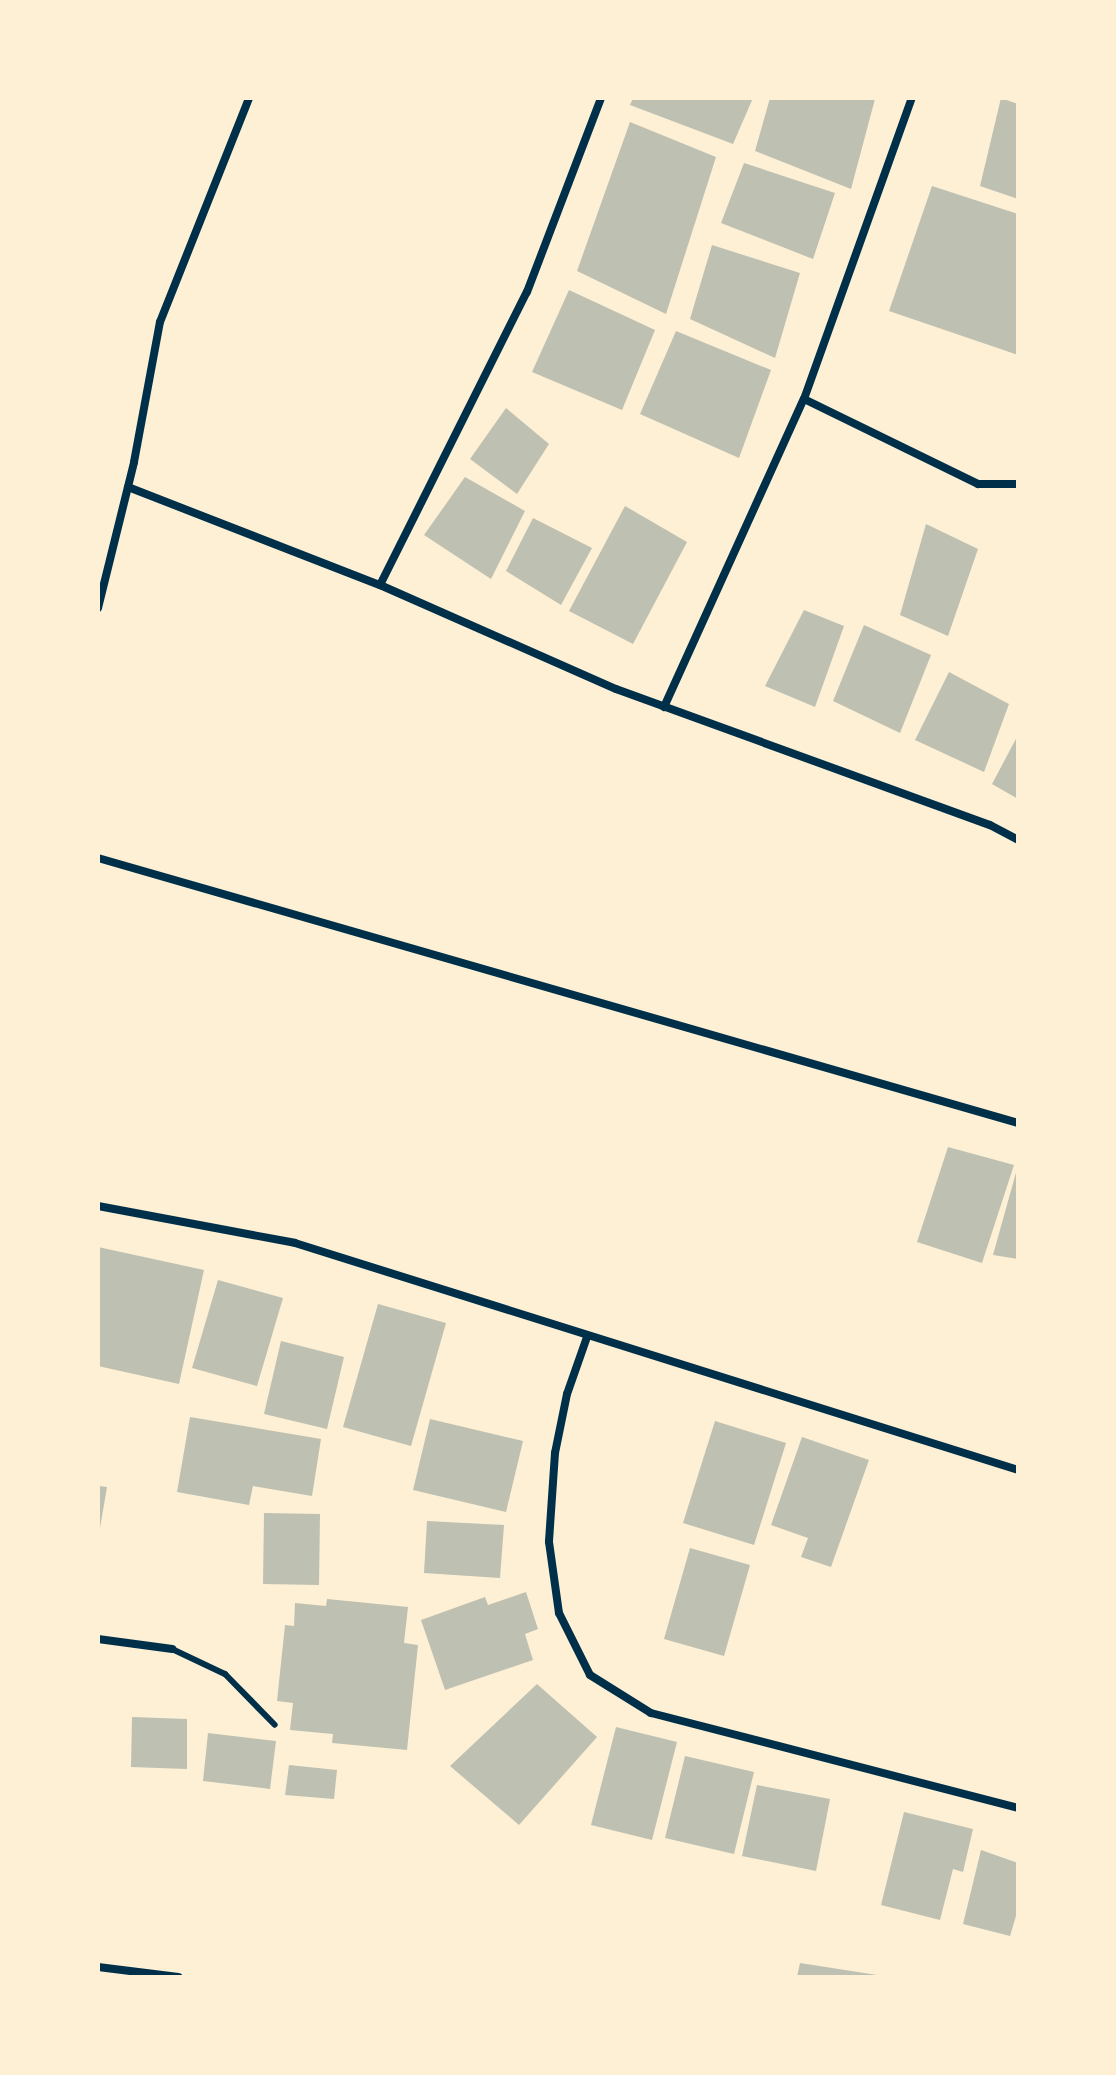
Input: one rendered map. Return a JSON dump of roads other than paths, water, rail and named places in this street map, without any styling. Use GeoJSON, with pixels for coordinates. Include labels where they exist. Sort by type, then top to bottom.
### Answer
{"type":"FeatureCollection","features":[{"type":"Feature","properties":{"kind":"street"},"geometry":{"type":"LineString","coordinates":[[98,608],[128,487],[160,322],[249,98]]}},
{"type":"Feature","properties":{"kind":"street"},"geometry":{"type":"LineString","coordinates":[[380,585],[527,292],[600,98]]}},
{"type":"Feature","properties":{"kind":"street"},"geometry":{"type":"LineString","coordinates":[[664,707],[804,399],[912,98]]}},
{"type":"Feature","properties":{"kind":"street"},"geometry":{"type":"LineString","coordinates":[[804,399],[978,484],[1018,484]]}},
{"type":"Feature","properties":{"kind":"street"},"geometry":{"type":"LineString","coordinates":[[128,487],[380,585],[664,707],[990,825],[1018,840]]}},
{"type":"Feature","properties":{"kind":"street"},"geometry":{"type":"LineString","coordinates":[[98,858],[1018,1123]]}},
{"type":"Feature","properties":{"kind":"street"},"geometry":{"type":"LineString","coordinates":[[98,1206],[295,1243],[1018,1470]]}},
{"type":"Feature","properties":{"kind":"street"},"geometry":{"type":"LineString","coordinates":[[587,1337],[567,1394],[555,1453],[549,1542],[559,1613],[590,1675],[651,1713],[1018,1808]]}},
{"type":"Feature","properties":{"kind":"street"},"geometry":{"type":"LineString","coordinates":[[98,1639],[172,1649]]}},
{"type":"Feature","properties":{"kind":"street"},"geometry":{"type":"LineString","coordinates":[[98,1967],[178,1977]]}},
{"type":"Feature","properties":{"kind":"lane"},"geometry":{"type":"LineString","coordinates":[[172,1649],[225,1674],[275,1725]]}}]}
